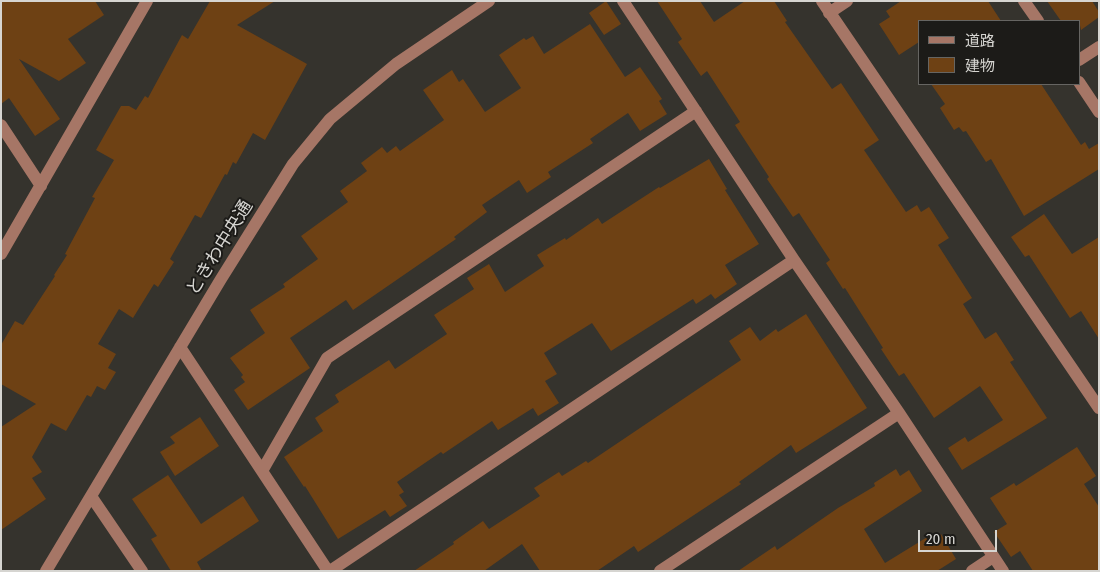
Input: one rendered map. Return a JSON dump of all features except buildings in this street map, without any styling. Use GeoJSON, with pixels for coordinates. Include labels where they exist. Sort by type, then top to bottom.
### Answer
{"type":"FeatureCollection","features":[{"type":"Feature","properties":{"kind":"street"},"geometry":{"type":"LineString","coordinates":[[1,254],[147,1]]}},
{"type":"Feature","properties":{"kind":"street","name":"ときわ中央通"},"geometry":{"type":"LineString","coordinates":[[46,571],[180,347],[293,164],[330,119],[396,64],[490,1]]}},
{"type":"Feature","properties":{"kind":"street"},"geometry":{"type":"LineString","coordinates":[[624,1],[1002,571]]}},
{"type":"Feature","properties":{"kind":"street"},"geometry":{"type":"LineString","coordinates":[[822,1],[1099,408]]}},
{"type":"Feature","properties":{"kind":"street"},"geometry":{"type":"LineString","coordinates":[[829,13],[847,1]]}},
{"type":"Feature","properties":{"kind":"street"},"geometry":{"type":"LineString","coordinates":[[1024,1],[1037,20]]}},
{"type":"Feature","properties":{"kind":"street"},"geometry":{"type":"LineString","coordinates":[[1080,59],[1099,47]]}},
{"type":"Feature","properties":{"kind":"street"},"geometry":{"type":"LineString","coordinates":[[1080,84],[1099,112]]}},
{"type":"Feature","properties":{"kind":"street"},"geometry":{"type":"LineString","coordinates":[[262,470],[327,358],[696,112]]}},
{"type":"Feature","properties":{"kind":"street"},"geometry":{"type":"LineString","coordinates":[[1,125],[41,186]]}},
{"type":"Feature","properties":{"kind":"street"},"geometry":{"type":"LineString","coordinates":[[180,347],[329,571],[794,260]]}},
{"type":"Feature","properties":{"kind":"street"},"geometry":{"type":"LineString","coordinates":[[660,571],[899,413]]}},
{"type":"Feature","properties":{"kind":"street"},"geometry":{"type":"LineString","coordinates":[[91,496],[142,571]]}},
{"type":"Feature","properties":{"kind":"street"},"geometry":{"type":"LineString","coordinates":[[972,571],[993,557]]}}]}
